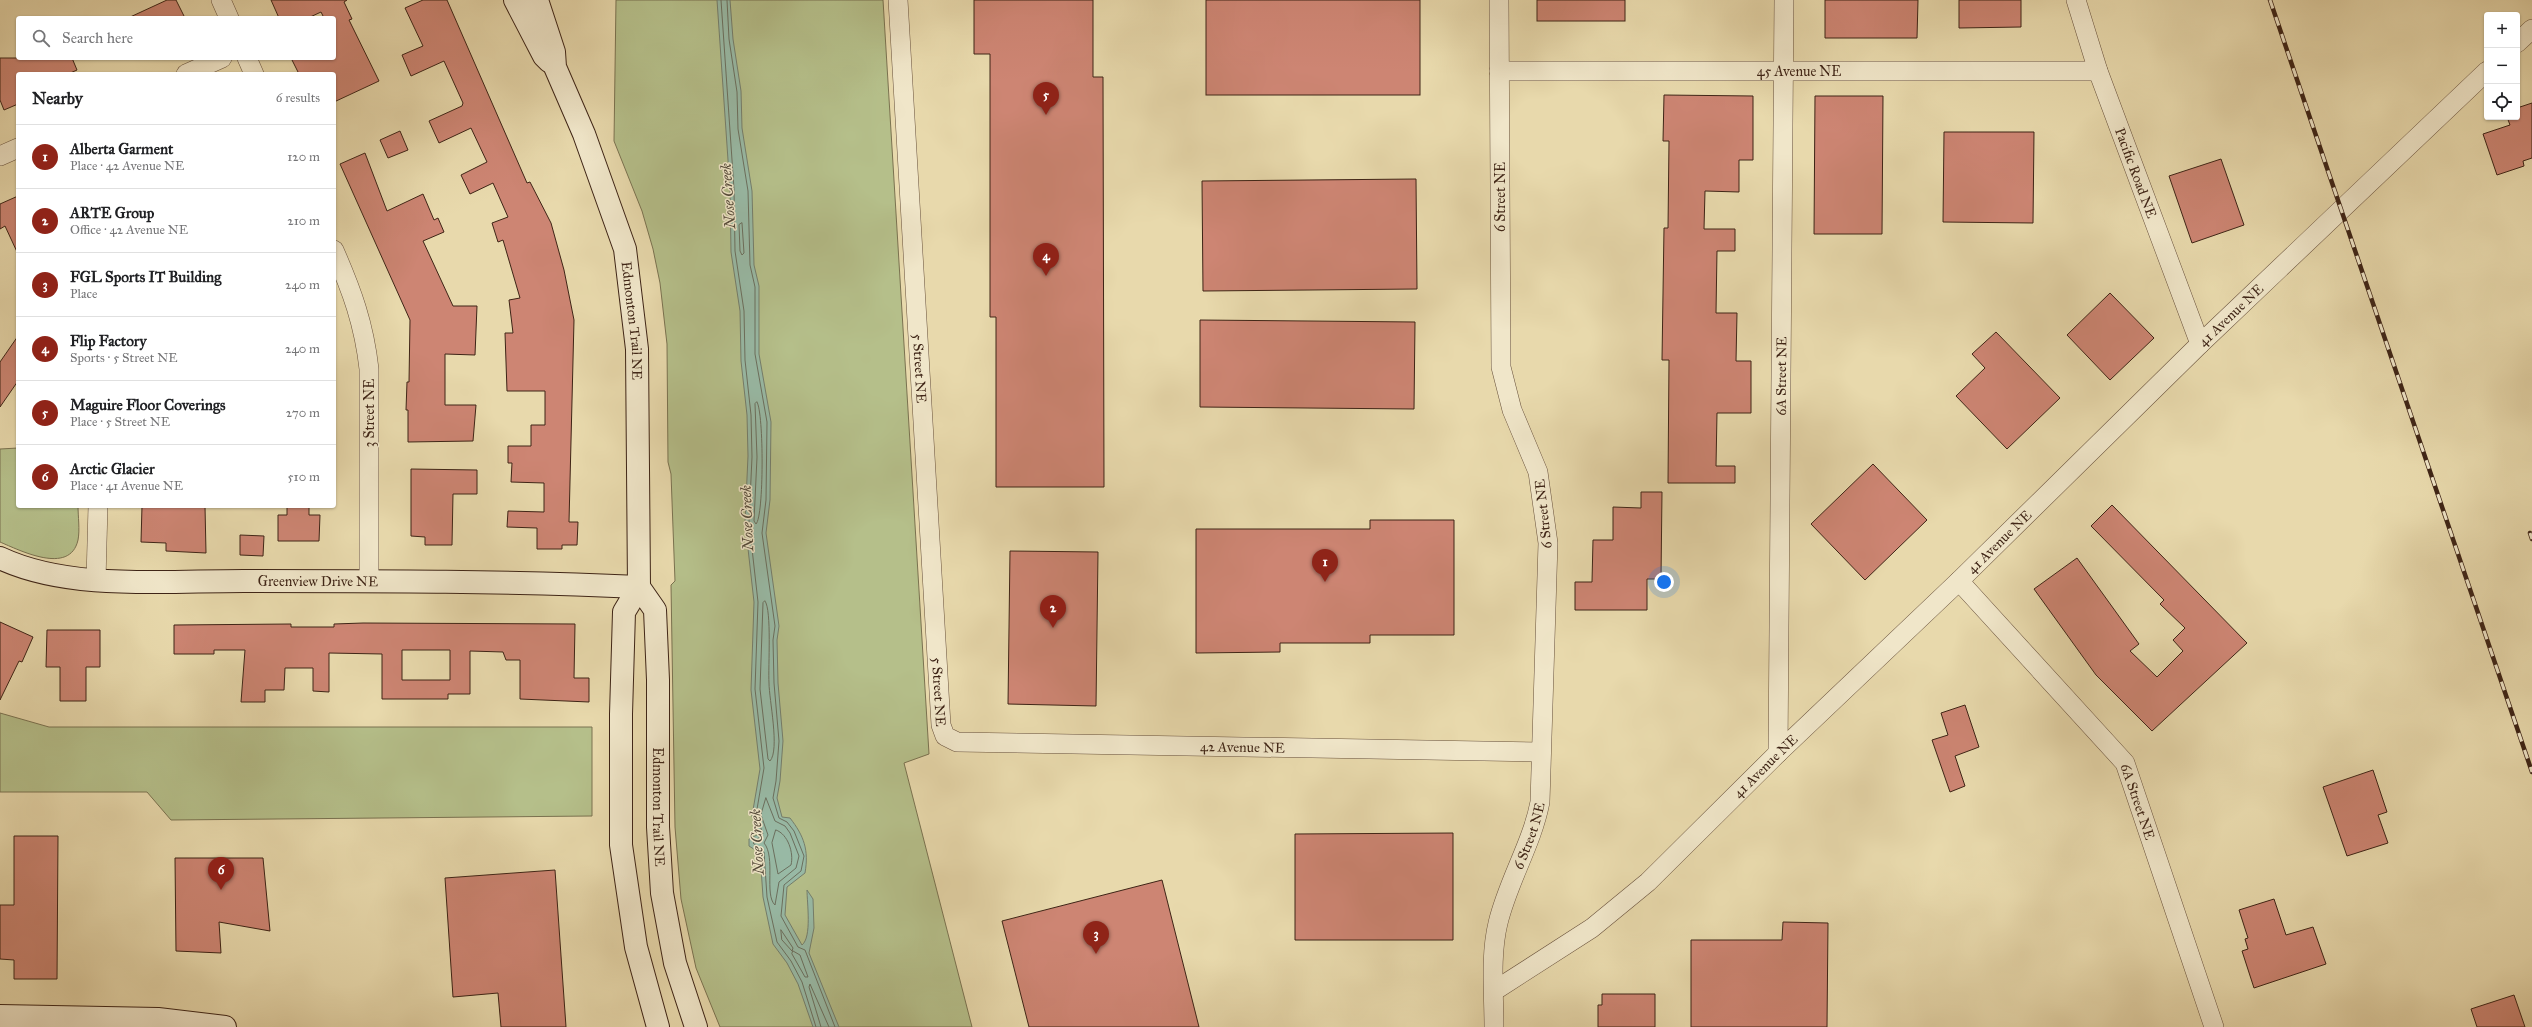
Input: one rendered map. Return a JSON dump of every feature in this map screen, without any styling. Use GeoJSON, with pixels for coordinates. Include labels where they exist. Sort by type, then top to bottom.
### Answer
{"type":"FeatureCollection","features":[{"type":"Feature","properties":{"kind":"main road","name":"Edmonton Trail NE"},"geometry":{"type":"LineString","coordinates":[[515,0],[544,56],[556,67]]}},
{"type":"Feature","properties":{"kind":"main road","name":"Edmonton Trail NE"},"geometry":{"type":"LineString","coordinates":[[537,0],[554,52],[556,67],[584,134],[625,249],[637,349],[639,587],[655,610],[658,680],[658,827],[662,893],[675,963],[696,1027]]}},
{"type":"Feature","properties":{"kind":"main road","name":"Greenview Drive NE"},"geometry":{"type":"LineString","coordinates":[[0,558],[47,574],[96,580],[369,581],[639,587]]}},
{"type":"Feature","properties":{"kind":"main road"},"geometry":{"type":"LineString","coordinates":[[639,587],[624,612],[621,714],[621,845],[636,947],[658,1027]]}},
{"type":"Feature","properties":{"kind":"main road"},"geometry":{"type":"LineString","coordinates":[[0,1016],[158,1019],[225,1027]]}},
{"type":"Feature","properties":{"kind":"street"},"geometry":{"type":"LineString","coordinates":[[221,0],[228,16]]}},
{"type":"Feature","properties":{"kind":"street","name":"5 Street NE"},"geometry":{"type":"LineString","coordinates":[[898,0],[941,725],[945,736]]}},
{"type":"Feature","properties":{"kind":"street","name":"6 Street NE"},"geometry":{"type":"LineString","coordinates":[[1494,1027],[1494,991],[1498,923],[1534,827],[1540,802],[1540,752],[1548,543],[1538,472],[1512,410],[1502,367],[1499,0]]}},
{"type":"Feature","properties":{"kind":"street","name":"6A Street NE"},"geometry":{"type":"LineString","coordinates":[[1778,753],[1784,0]]}},
{"type":"Feature","properties":{"kind":"street","name":"Pacific Road NE"},"geometry":{"type":"LineString","coordinates":[[2076,0],[2098,71],[2200,344]]}},
{"type":"Feature","properties":{"kind":"street"},"geometry":{"type":"LineString","coordinates":[[2520,40],[2532,29]]}},
{"type":"Feature","properties":{"kind":"street"},"geometry":{"type":"LineString","coordinates":[[190,72],[218,60]]}},
{"type":"Feature","properties":{"kind":"street"},"geometry":{"type":"LineString","coordinates":[[248,60],[253,72]]}},
{"type":"Feature","properties":{"kind":"street","name":"45 Avenue NE"},"geometry":{"type":"LineString","coordinates":[[1500,71],[2098,71]]}},
{"type":"Feature","properties":{"kind":"street","name":"41 Avenue NE"},"geometry":{"type":"LineString","coordinates":[[1494,991],[1592,928],[1648,882],[1778,753],[1959,581],[2200,344],[2484,74]]}},
{"type":"Feature","properties":{"kind":"street"},"geometry":{"type":"LineString","coordinates":[[0,156],[16,149]]}},
{"type":"Feature","properties":{"kind":"street","name":"3 Street NE"},"geometry":{"type":"LineString","coordinates":[[336,255],[355,299],[367,347],[369,369],[369,581]]}},
{"type":"Feature","properties":{"kind":"street"},"geometry":{"type":"LineString","coordinates":[[96,580],[98,508]]}},
{"type":"Feature","properties":{"kind":"street","name":"6A Street NE"},"geometry":{"type":"LineString","coordinates":[[1959,581],[2124,763],[2214,1027]]}},
{"type":"Feature","properties":{"kind":"street","name":"42 Avenue NE"},"geometry":{"type":"LineString","coordinates":[[945,736],[957,742],[1540,752]]}},
{"type":"Feature","properties":{"kind":"green space"},"geometry":{"type":"Polygon","coordinates":[[[616,0],[883,0],[929,754],[904,763],[972,1027],[720,1027],[696,968],[681,899],[675,827],[671,585],[675,581],[671,474],[668,462],[667,344],[660,283],[653,249],[642,211],[614,141],[616,0]]]}},
{"type":"Feature","properties":{"kind":"green space"},"geometry":{"type":"Polygon","coordinates":[[[16,448],[16,508],[78,508],[78,540],[73,551],[65,557],[55,559],[43,558],[0,542],[0,449],[16,448]]]}},
{"type":"Feature","properties":{"kind":"green space"},"geometry":{"type":"Polygon","coordinates":[[[0,713],[49,727],[592,727],[592,816],[171,820],[147,792],[0,792],[0,713]]]}},
{"type":"Feature","properties":{"kind":"water","name":"Nose Creek"},"geometry":{"type":"Polygon","coordinates":[[[717,0],[730,0],[733,39],[741,91],[742,128],[752,191],[754,265],[759,286],[759,354],[771,422],[770,500],[766,533],[779,626],[777,640],[778,683],[783,741],[780,781],[777,798],[782,817],[790,818],[802,837],[806,850],[805,873],[787,887],[785,915],[802,945],[805,941],[808,928],[807,890],[813,899],[814,928],[809,953],[839,1027],[813,1027],[798,984],[787,963],[773,944],[763,897],[760,853],[749,846],[749,839],[759,834],[752,816],[760,769],[751,690],[754,602],[745,522],[748,456],[747,415],[741,361],[740,311],[731,252],[730,189],[717,0]]]}},
{"type":"Feature","properties":{"kind":"building"},"geometry":{"type":"Polygon","coordinates":[[[167,0],[176,0],[184,16],[132,16],[167,0]]]}},
{"type":"Feature","properties":{"kind":"building"},"geometry":{"type":"Polygon","coordinates":[[[271,0],[347,0],[344,2],[352,19],[349,20],[379,81],[336,101],[336,72],[298,72],[292,60],[336,60],[336,16],[323,16],[321,12],[312,16],[278,16],[271,0]]]}},
{"type":"Feature","properties":{"kind":"building"},"geometry":{"type":"Polygon","coordinates":[[[423,0],[447,0],[527,183],[530,182],[551,223],[564,270],[574,320],[569,522],[578,522],[577,545],[562,545],[562,549],[537,549],[537,528],[507,527],[508,511],[544,512],[544,483],[511,482],[512,463],[508,463],[508,446],[531,446],[531,425],[545,425],[545,391],[507,391],[505,333],[513,333],[509,300],[520,298],[503,240],[498,242],[492,223],[508,217],[493,183],[470,194],[461,175],[487,162],[471,128],[439,143],[429,121],[462,106],[463,103],[444,61],[411,76],[402,55],[423,46],[405,8],[423,0]]]}},
{"type":"Feature","properties":{"kind":"building"},"geometry":{"type":"Polygon","coordinates":[[[974,0],[1093,0],[1093,77],[1103,77],[1104,487],[996,487],[996,317],[990,317],[990,54],[974,54],[974,0]]]}},
{"type":"Feature","properties":{"kind":"building"},"geometry":{"type":"Polygon","coordinates":[[[1206,0],[1420,0],[1420,95],[1206,95],[1206,0]]]}},
{"type":"Feature","properties":{"kind":"building"},"geometry":{"type":"Polygon","coordinates":[[[1537,0],[1625,0],[1625,21],[1537,21],[1537,0]]]}},
{"type":"Feature","properties":{"kind":"building"},"geometry":{"type":"Polygon","coordinates":[[[1825,0],[1918,0],[1917,38],[1825,38],[1825,0]]]}},
{"type":"Feature","properties":{"kind":"building"},"geometry":{"type":"Polygon","coordinates":[[[1959,0],[2021,0],[2021,27],[1959,28],[1959,0]]]}},
{"type":"Feature","properties":{"kind":"building"},"geometry":{"type":"Polygon","coordinates":[[[0,58],[16,58],[16,60],[73,60],[77,70],[72,72],[16,72],[16,105],[4,110],[0,100],[0,58]]]}},
{"type":"Feature","properties":{"kind":"building"},"geometry":{"type":"Polygon","coordinates":[[[1664,95],[1753,96],[1753,160],[1739,160],[1739,192],[1705,191],[1704,229],[1735,229],[1735,251],[1717,251],[1716,313],[1737,313],[1736,361],[1751,361],[1751,413],[1717,413],[1716,466],[1735,466],[1735,483],[1668,483],[1669,360],[1662,360],[1664,228],[1668,228],[1669,141],[1663,141],[1664,95]]]}},
{"type":"Feature","properties":{"kind":"building"},"geometry":{"type":"Polygon","coordinates":[[[1815,96],[1883,96],[1882,234],[1814,234],[1815,96]]]}},
{"type":"Feature","properties":{"kind":"building"},"geometry":{"type":"Polygon","coordinates":[[[2532,103],[2532,158],[2523,161],[2524,166],[2497,175],[2483,134],[2510,125],[2508,120],[2520,120],[2520,107],[2532,103]]]}},
{"type":"Feature","properties":{"kind":"building"},"geometry":{"type":"Polygon","coordinates":[[[400,131],[408,150],[388,158],[380,140],[400,131]]]}},
{"type":"Feature","properties":{"kind":"building"},"geometry":{"type":"Polygon","coordinates":[[[1944,132],[2034,132],[2033,223],[1943,222],[1944,132]]]}},
{"type":"Feature","properties":{"kind":"building"},"geometry":{"type":"Polygon","coordinates":[[[365,153],[387,211],[423,194],[434,220],[438,218],[444,232],[423,241],[453,306],[477,306],[475,355],[445,354],[445,405],[476,405],[473,441],[408,442],[408,410],[406,410],[407,382],[409,382],[410,320],[340,164],[365,153]]]}},
{"type":"Feature","properties":{"kind":"building"},"geometry":{"type":"Polygon","coordinates":[[[2221,159],[2244,225],[2192,243],[2169,176],[2221,159]]]}},
{"type":"Feature","properties":{"kind":"building"},"geometry":{"type":"Polygon","coordinates":[[[1416,179],[1417,289],[1203,291],[1202,181],[1416,179]]]}},
{"type":"Feature","properties":{"kind":"building"},"geometry":{"type":"Polygon","coordinates":[[[16,197],[16,250],[5,226],[0,229],[0,204],[16,197]]]}},
{"type":"Feature","properties":{"kind":"building"},"geometry":{"type":"Polygon","coordinates":[[[2110,293],[2154,338],[2110,380],[2067,335],[2110,293]]]}},
{"type":"Feature","properties":{"kind":"building"},"geometry":{"type":"Polygon","coordinates":[[[1200,320],[1415,322],[1414,409],[1200,407],[1200,320]]]}},
{"type":"Feature","properties":{"kind":"building"},"geometry":{"type":"Polygon","coordinates":[[[1996,332],[2060,398],[2007,449],[1956,396],[1985,368],[1972,354],[1996,332]]]}},
{"type":"Feature","properties":{"kind":"building"},"geometry":{"type":"Polygon","coordinates":[[[16,339],[16,384],[0,407],[0,362],[16,339]]]}},
{"type":"Feature","properties":{"kind":"building"},"geometry":{"type":"Polygon","coordinates":[[[1873,464],[1927,520],[1865,580],[1811,524],[1873,464]]]}},
{"type":"Feature","properties":{"kind":"building"},"geometry":{"type":"Polygon","coordinates":[[[411,469],[477,470],[477,494],[453,494],[452,545],[425,545],[425,537],[411,536],[411,469]]]}},
{"type":"Feature","properties":{"kind":"building"},"geometry":{"type":"Polygon","coordinates":[[[1641,492],[1662,492],[1661,579],[1647,579],[1647,610],[1575,610],[1575,582],[1592,582],[1593,540],[1613,540],[1613,507],[1641,508],[1641,492]]]}},
{"type":"Feature","properties":{"kind":"building"},"geometry":{"type":"Polygon","coordinates":[[[2112,505],[2247,643],[2152,731],[2096,675],[2034,589],[2077,558],[2139,644],[2130,651],[2157,677],[2183,651],[2173,640],[2185,628],[2160,604],[2164,600],[2091,526],[2112,505]]]}},
{"type":"Feature","properties":{"kind":"building"},"geometry":{"type":"Polygon","coordinates":[[[142,508],[205,508],[206,553],[166,551],[166,543],[141,542],[142,508]]]}},
{"type":"Feature","properties":{"kind":"building"},"geometry":{"type":"Polygon","coordinates":[[[287,508],[309,508],[309,515],[320,515],[319,541],[278,541],[278,515],[287,515],[287,508]]]}},
{"type":"Feature","properties":{"kind":"building"},"geometry":{"type":"Polygon","coordinates":[[[1370,520],[1454,520],[1454,635],[1370,635],[1370,643],[1280,643],[1280,652],[1196,653],[1196,529],[1370,529],[1370,520]]]}},
{"type":"Feature","properties":{"kind":"building"},"geometry":{"type":"Polygon","coordinates":[[[240,535],[264,536],[263,556],[240,555],[240,535]]]}},
{"type":"Feature","properties":{"kind":"building"},"geometry":{"type":"Polygon","coordinates":[[[1010,551],[1098,552],[1096,706],[1008,704],[1010,551]]]}},
{"type":"Feature","properties":{"kind":"building"},"geometry":{"type":"Polygon","coordinates":[[[0,622],[33,637],[22,662],[19,661],[0,700],[0,622]]]}},
{"type":"Feature","properties":{"kind":"building"},"geometry":{"type":"Polygon","coordinates":[[[291,624],[291,627],[334,627],[334,624],[575,624],[574,678],[589,678],[589,702],[520,699],[520,660],[506,660],[503,652],[470,651],[470,694],[448,694],[448,699],[382,699],[382,654],[329,653],[329,692],[313,691],[313,668],[285,668],[284,690],[265,690],[265,702],[241,702],[245,650],[214,650],[214,654],[174,654],[174,625],[291,624]],[[402,650],[402,680],[450,680],[450,650],[402,650]]]}},
{"type":"Feature","properties":{"kind":"building"},"geometry":{"type":"Polygon","coordinates":[[[47,630],[100,630],[100,667],[86,667],[86,701],[60,701],[60,667],[46,667],[47,630]]]}},
{"type":"Feature","properties":{"kind":"building"},"geometry":{"type":"Polygon","coordinates":[[[1965,705],[1979,747],[1955,756],[1965,786],[1950,792],[1932,740],[1948,735],[1941,713],[1965,705]]]}},
{"type":"Feature","properties":{"kind":"building"},"geometry":{"type":"Polygon","coordinates":[[[2373,770],[2387,812],[2378,815],[2388,843],[2347,856],[2323,787],[2373,770]]]}},
{"type":"Feature","properties":{"kind":"building"},"geometry":{"type":"Polygon","coordinates":[[[1453,833],[1453,940],[1295,940],[1295,834],[1453,833]]]}},
{"type":"Feature","properties":{"kind":"building"},"geometry":{"type":"Polygon","coordinates":[[[14,836],[58,836],[57,979],[14,979],[14,960],[0,959],[0,905],[14,905],[14,836]]]}},
{"type":"Feature","properties":{"kind":"building"},"geometry":{"type":"Polygon","coordinates":[[[175,858],[263,858],[270,931],[219,922],[221,953],[176,951],[175,858]]]}},
{"type":"Feature","properties":{"kind":"building"},"geometry":{"type":"Polygon","coordinates":[[[555,870],[566,1027],[501,1027],[498,993],[453,997],[445,878],[555,870]]]}},
{"type":"Feature","properties":{"kind":"building"},"geometry":{"type":"Polygon","coordinates":[[[1162,880],[1199,1027],[1029,1027],[1002,921],[1162,880]]]}},
{"type":"Feature","properties":{"kind":"building"},"geometry":{"type":"Polygon","coordinates":[[[2274,899],[2286,935],[2313,927],[2326,964],[2254,988],[2242,951],[2248,949],[2245,939],[2248,938],[2239,910],[2274,899]]]}},
{"type":"Feature","properties":{"kind":"building"},"geometry":{"type":"Polygon","coordinates":[[[1783,922],[1828,923],[1827,1027],[1691,1027],[1691,940],[1782,940],[1783,922]]]}},
{"type":"Feature","properties":{"kind":"building"},"geometry":{"type":"Polygon","coordinates":[[[1602,994],[1655,994],[1655,1027],[1598,1027],[1598,1005],[1602,1005],[1602,994]]]}},
{"type":"Feature","properties":{"kind":"building"},"geometry":{"type":"Polygon","coordinates":[[[2514,995],[2525,1027],[2477,1027],[2471,1009],[2514,995]]]}},
{"type":"Feature","properties":{"kind":"railway"},"geometry":{"type":"LineString","coordinates":[[2270,0],[2532,772]]}},
{"type":"Feature","properties":{"kind":"railway"},"geometry":{"type":"LineString","coordinates":[[2530,533],[2532,539]]}},
{"type":"Feature","properties":{"kind":"place","name":"Maguire Floor Coverings"},"geometry":{"type":"Point","coordinates":[1046,115]}},
{"type":"Feature","properties":{"kind":"place","name":"Flip Factory"},"geometry":{"type":"Point","coordinates":[1046,276]}},
{"type":"Feature","properties":{"kind":"place","name":"Alberta Garment"},"geometry":{"type":"Point","coordinates":[1325,582]}},
{"type":"Feature","properties":{"kind":"place","name":"ARTE Group"},"geometry":{"type":"Point","coordinates":[1053,628]}},
{"type":"Feature","properties":{"kind":"place","name":"Arctic Glacier"},"geometry":{"type":"Point","coordinates":[221,890]}},
{"type":"Feature","properties":{"kind":"place","name":"FGL Sports IT Building"},"geometry":{"type":"Point","coordinates":[1096,954]}}]}
